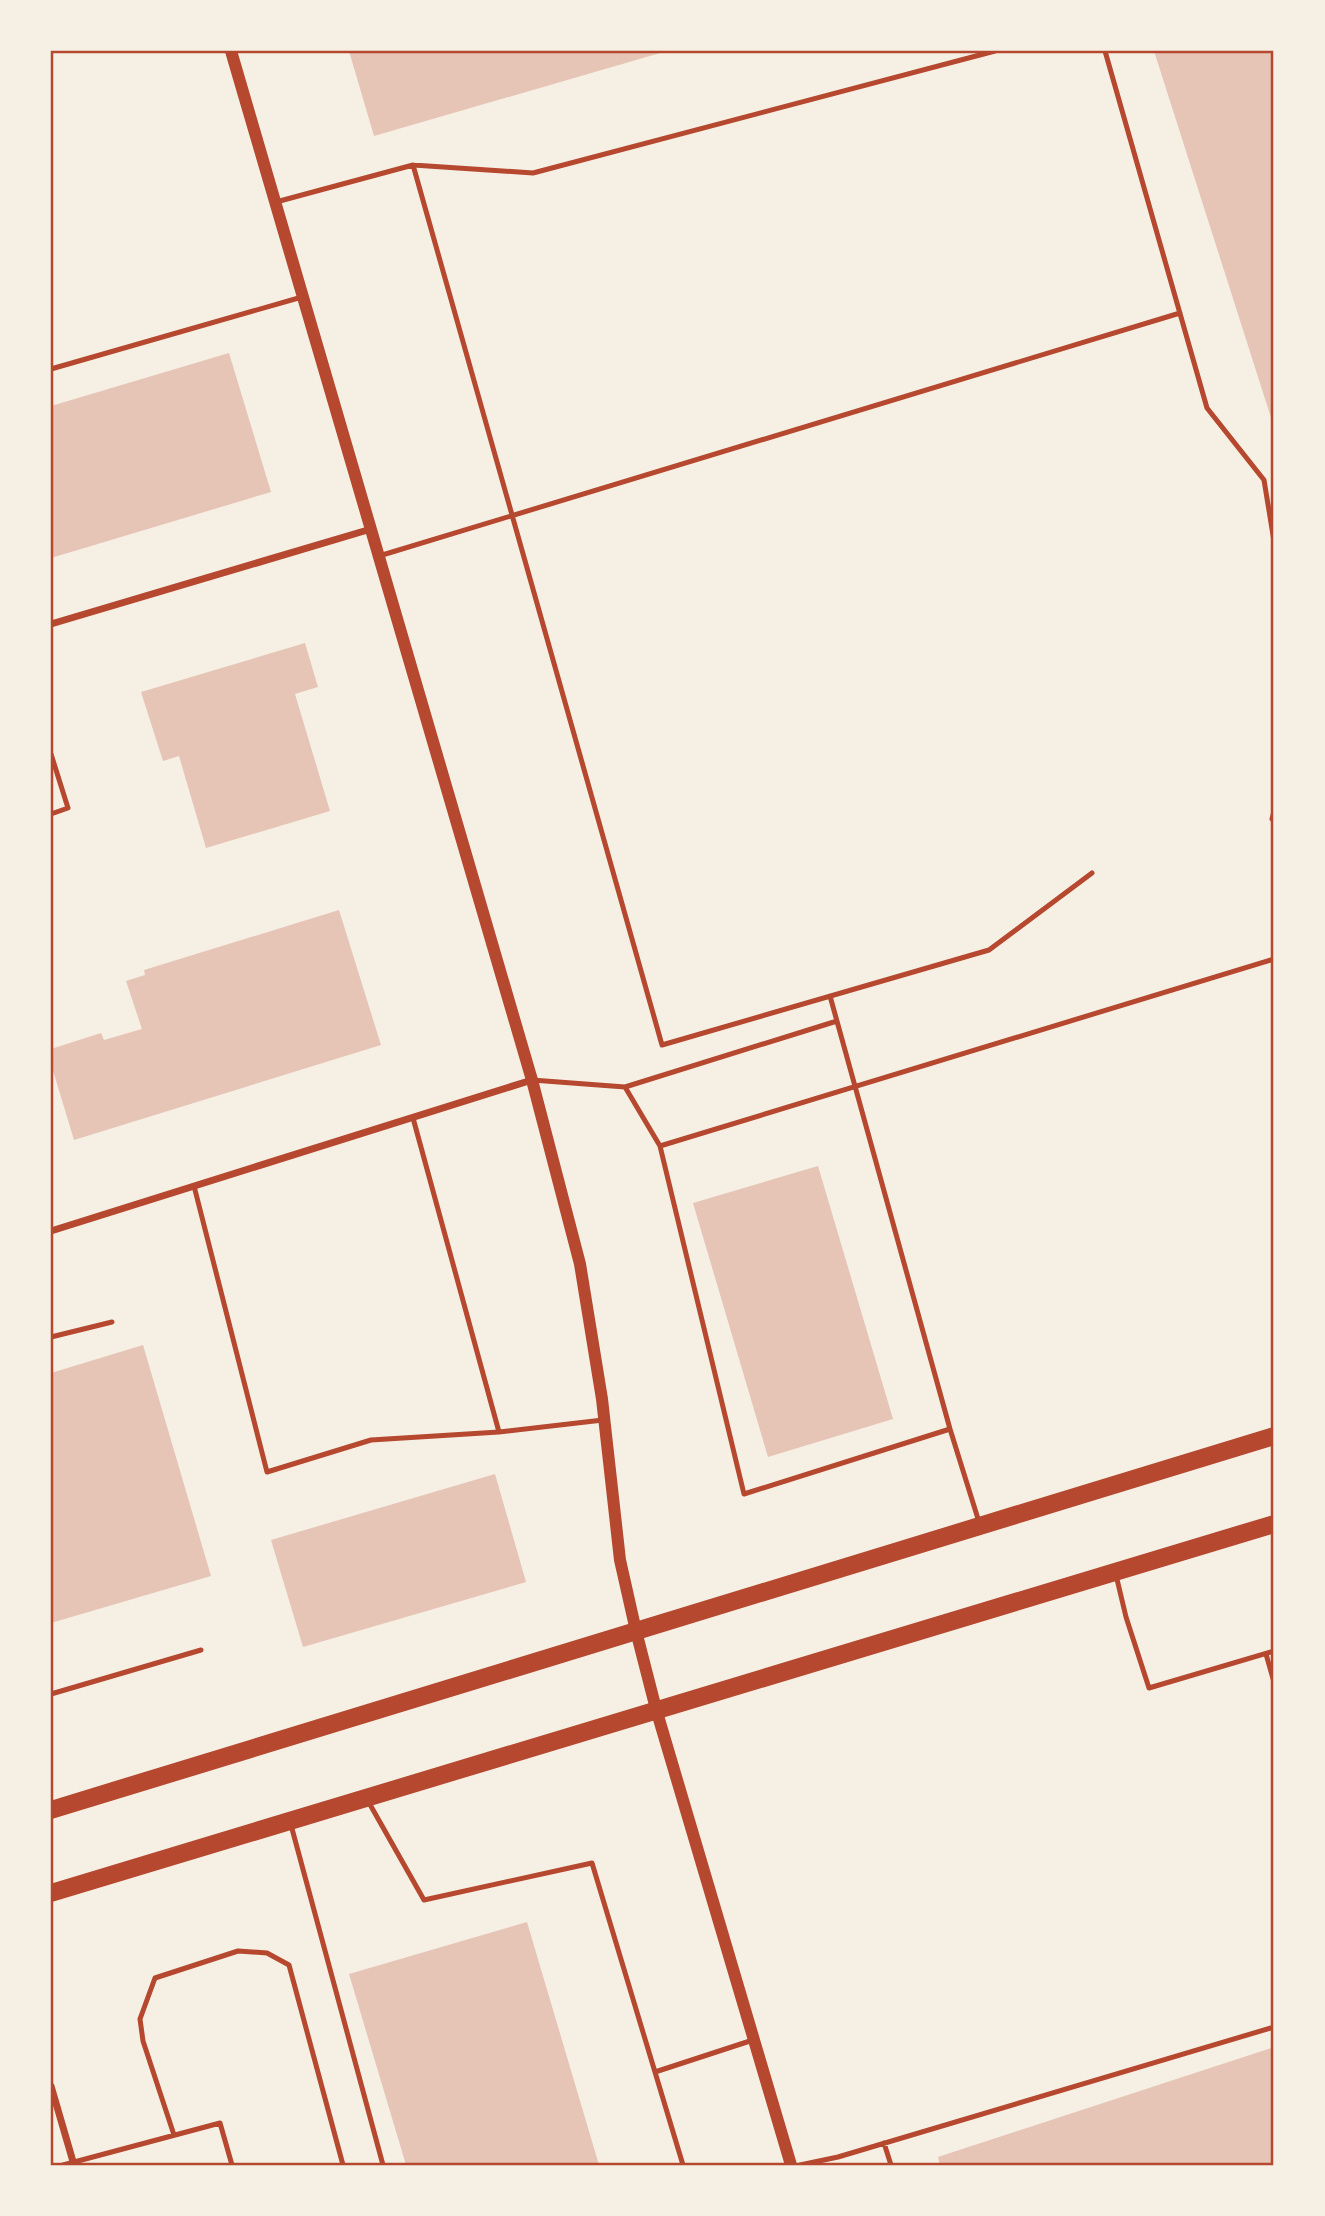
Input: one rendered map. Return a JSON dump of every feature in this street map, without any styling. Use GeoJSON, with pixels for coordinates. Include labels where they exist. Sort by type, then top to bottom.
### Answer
{"type":"FeatureCollection","features":[{"type":"Feature","properties":{"kind":"main road"},"geometry":{"type":"LineString","coordinates":[[51,1810],[1274,1436]]}},
{"type":"Feature","properties":{"kind":"main road"},"geometry":{"type":"LineString","coordinates":[[51,1893],[1274,1524]]}},
{"type":"Feature","properties":{"kind":"street"},"geometry":{"type":"LineString","coordinates":[[231,51],[532,1080],[580,1264],[604,1420],[620,1560],[636,1631],[656,1709],[791,2165]]}},
{"type":"Feature","properties":{"kind":"street"},"geometry":{"type":"LineString","coordinates":[[51,624],[371,529]]}},
{"type":"Feature","properties":{"kind":"street"},"geometry":{"type":"LineString","coordinates":[[51,1231],[532,1080]]}},
{"type":"Feature","properties":{"kind":"street"},"geometry":{"type":"LineString","coordinates":[[51,2086],[74,2164]]}},
{"type":"Feature","properties":{"kind":"lane"},"geometry":{"type":"LineString","coordinates":[[275,202],[413,165],[533,173],[995,51]]}},
{"type":"Feature","properties":{"kind":"lane"},"geometry":{"type":"LineString","coordinates":[[1105,51],[1207,408],[1264,481],[1274,541]]}},
{"type":"Feature","properties":{"kind":"lane"},"geometry":{"type":"LineString","coordinates":[[413,165],[662,1045],[989,950],[1092,873]]}},
{"type":"Feature","properties":{"kind":"lane"},"geometry":{"type":"LineString","coordinates":[[51,369],[302,297]]}},
{"type":"Feature","properties":{"kind":"lane"},"geometry":{"type":"LineString","coordinates":[[380,556],[1180,313]]}},
{"type":"Feature","properties":{"kind":"lane"},"geometry":{"type":"LineString","coordinates":[[51,754],[68,808],[51,814]]}},
{"type":"Feature","properties":{"kind":"lane"},"geometry":{"type":"LineString","coordinates":[[1274,811],[1274,821]]}},
{"type":"Feature","properties":{"kind":"lane"},"geometry":{"type":"LineString","coordinates":[[660,1146],[1274,959]]}},
{"type":"Feature","properties":{"kind":"lane"},"geometry":{"type":"LineString","coordinates":[[830,996],[950,1429],[981,1527]]}},
{"type":"Feature","properties":{"kind":"lane"},"geometry":{"type":"LineString","coordinates":[[532,1080],[625,1087],[837,1021]]}},
{"type":"Feature","properties":{"kind":"lane"},"geometry":{"type":"LineString","coordinates":[[625,1087],[660,1146],[744,1494],[950,1429]]}},
{"type":"Feature","properties":{"kind":"lane"},"geometry":{"type":"LineString","coordinates":[[413,1118],[499,1432]]}},
{"type":"Feature","properties":{"kind":"lane"},"geometry":{"type":"LineString","coordinates":[[194,1186],[267,1472],[372,1440],[499,1432],[604,1420]]}},
{"type":"Feature","properties":{"kind":"lane"},"geometry":{"type":"LineString","coordinates":[[51,1337],[113,1322]]}},
{"type":"Feature","properties":{"kind":"lane"},"geometry":{"type":"LineString","coordinates":[[1115,1572],[1126,1617],[1149,1688],[1274,1651]]}},
{"type":"Feature","properties":{"kind":"lane"},"geometry":{"type":"LineString","coordinates":[[51,1694],[201,1650]]}},
{"type":"Feature","properties":{"kind":"lane"},"geometry":{"type":"LineString","coordinates":[[1266,1654],[1274,1682]]}},
{"type":"Feature","properties":{"kind":"lane"},"geometry":{"type":"LineString","coordinates":[[367,1798],[424,1900],[592,1863],[683,2165]]}},
{"type":"Feature","properties":{"kind":"lane"},"geometry":{"type":"LineString","coordinates":[[290,1822],[383,2165]]}},
{"type":"Feature","properties":{"kind":"lane"},"geometry":{"type":"LineString","coordinates":[[174,2136],[143,2040],[140,2019],[155,1978],[238,1951],[267,1953],[289,1965],[343,2165]]}},
{"type":"Feature","properties":{"kind":"lane"},"geometry":{"type":"LineString","coordinates":[[800,2165],[838,2157],[1274,2027]]}},
{"type":"Feature","properties":{"kind":"lane"},"geometry":{"type":"LineString","coordinates":[[655,2072],[753,2040]]}},
{"type":"Feature","properties":{"kind":"lane"},"geometry":{"type":"LineString","coordinates":[[63,2165],[220,2123],[232,2165]]}},
{"type":"Feature","properties":{"kind":"lane"},"geometry":{"type":"LineString","coordinates":[[884,2143],[891,2165]]}},
{"type":"Feature","properties":{"kind":"building"},"geometry":{"type":"Polygon","coordinates":[[[349,51],[667,51],[374,136],[349,51]]]}},
{"type":"Feature","properties":{"kind":"building"},"geometry":{"type":"Polygon","coordinates":[[[1154,51],[1274,51],[1274,427],[1154,51]]]}},
{"type":"Feature","properties":{"kind":"building"},"geometry":{"type":"Polygon","coordinates":[[[229,353],[271,492],[51,558],[51,406],[229,353]]]}},
{"type":"Feature","properties":{"kind":"building"},"geometry":{"type":"Polygon","coordinates":[[[305,643],[318,687],[295,694],[330,811],[206,848],[179,756],[163,761],[141,692],[305,643]]]}},
{"type":"Feature","properties":{"kind":"building"},"geometry":{"type":"Polygon","coordinates":[[[339,910],[381,1045],[74,1140],[51,1064],[51,1049],[101,1033],[104,1040],[142,1029],[126,981],[145,975],[144,970],[339,910]]]}},
{"type":"Feature","properties":{"kind":"building"},"geometry":{"type":"Polygon","coordinates":[[[818,1166],[893,1419],[768,1457],[693,1203],[818,1166]]]}},
{"type":"Feature","properties":{"kind":"building"},"geometry":{"type":"Polygon","coordinates":[[[143,1345],[211,1576],[51,1623],[51,1373],[143,1345]]]}},
{"type":"Feature","properties":{"kind":"building"},"geometry":{"type":"Polygon","coordinates":[[[495,1474],[526,1582],[303,1647],[271,1540],[495,1474]]]}},
{"type":"Feature","properties":{"kind":"building"},"geometry":{"type":"Polygon","coordinates":[[[527,1922],[599,2165],[406,2165],[349,1974],[527,1922]]]}},
{"type":"Feature","properties":{"kind":"building"},"geometry":{"type":"Polygon","coordinates":[[[1274,2047],[1274,2165],[940,2165],[938,2157],[1274,2047]]]}}]}
